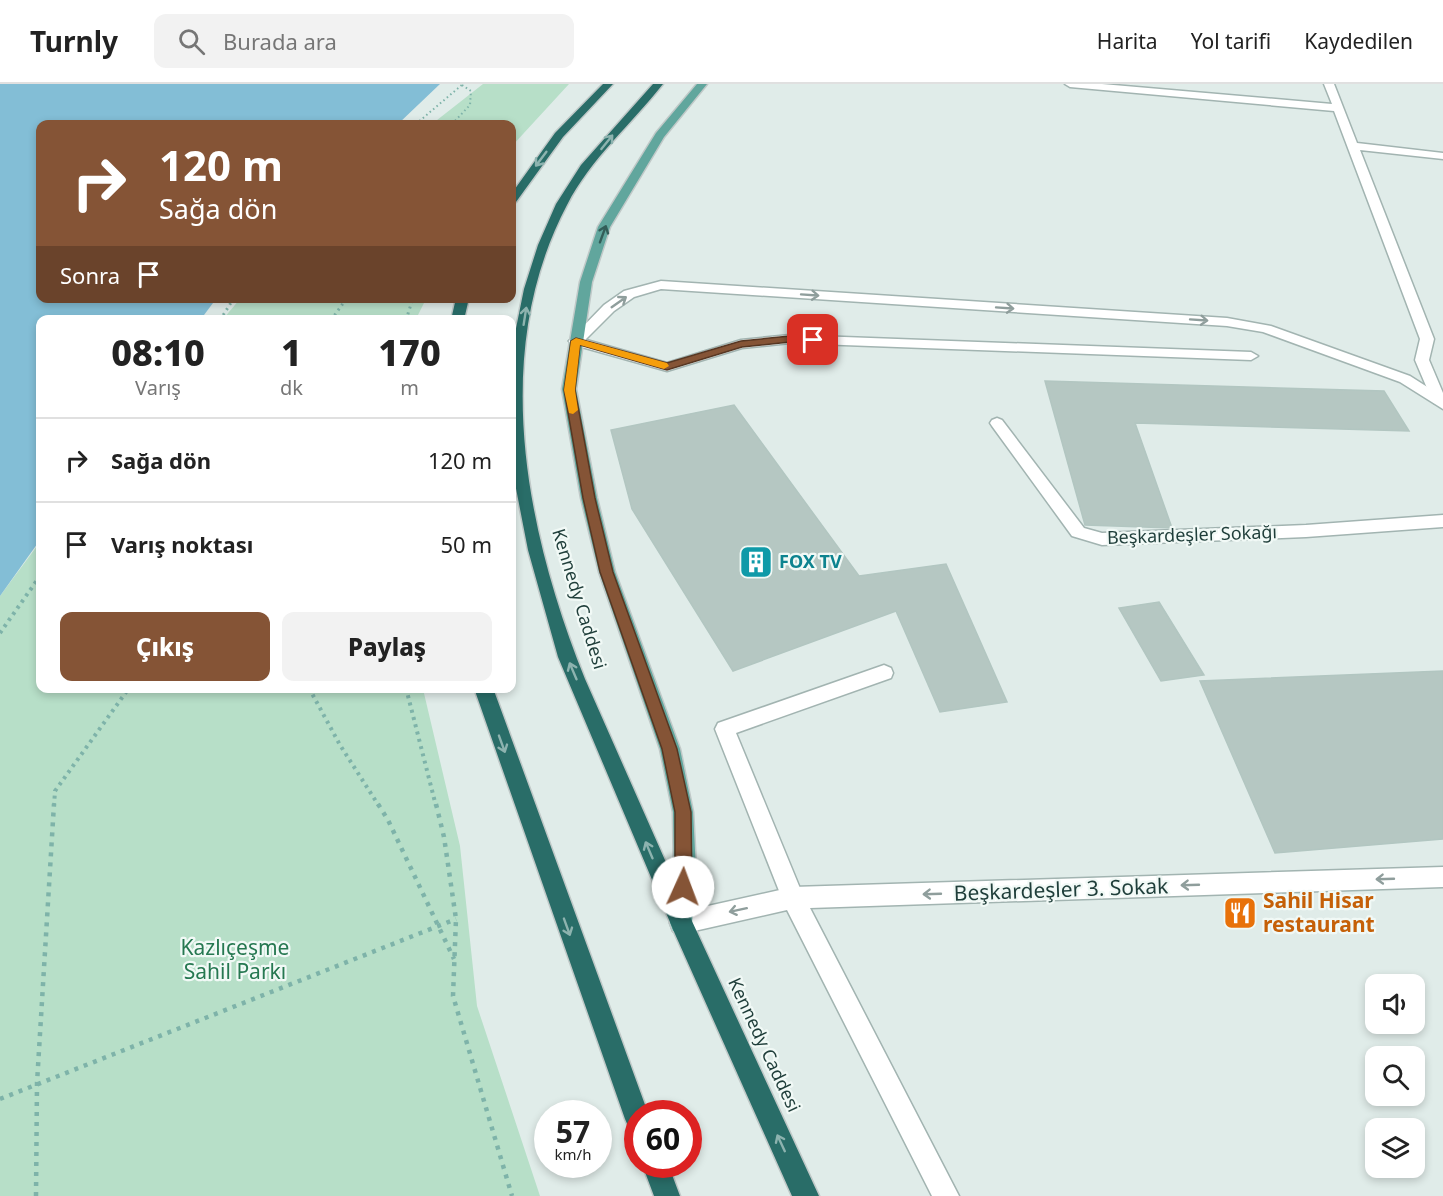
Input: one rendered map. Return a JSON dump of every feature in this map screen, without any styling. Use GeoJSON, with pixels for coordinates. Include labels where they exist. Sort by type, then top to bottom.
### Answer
{"type":"FeatureCollection","features":[{"type":"Feature","properties":{"kind":"highway"},"geometry":{"type":"LineString","coordinates":[[516,194],[559,135],[608,84]]}},
{"type":"Feature","properties":{"kind":"highway","name":"Kennedy Caddesi"},"geometry":{"type":"LineString","coordinates":[[516,379],[529,290],[554,220],[587,167],[658,84]]}},
{"type":"Feature","properties":{"kind":"highway","name":"Kennedy Caddesi"},"geometry":{"type":"LineString","coordinates":[[516,419],[525,501],[540,568],[566,655],[681,923],[806,1196]]}},
{"type":"Feature","properties":{"kind":"highway"},"geometry":{"type":"LineString","coordinates":[[485,693],[631,1100]]}},
{"type":"Feature","properties":{"kind":"highway"},"geometry":{"type":"LineString","coordinates":[[660,1178],[667,1196]]}},
{"type":"Feature","properties":{"kind":"main road"},"geometry":{"type":"LineString","coordinates":[[681,923],[685,869],[683,812],[670,749],[607,572],[589,498],[569,390],[586,282],[604,227],[634,173],[660,135],[702,84]]}},
{"type":"Feature","properties":{"kind":"street"},"geometry":{"type":"LineString","coordinates":[[1070,84],[1338,108]]}},
{"type":"Feature","properties":{"kind":"street"},"geometry":{"type":"LineString","coordinates":[[1329,84],[1427,339],[1422,360],[1441,402]]}},
{"type":"Feature","properties":{"kind":"street"},"geometry":{"type":"LineString","coordinates":[[1353,146],[1443,156]]}},
{"type":"Feature","properties":{"kind":"street"},"geometry":{"type":"LineString","coordinates":[[1251,356],[790,339],[741,344],[667,367],[576,341],[609,308],[629,294],[661,285],[1227,322],[1266,329],[1405,379],[1441,402]]}},
{"type":"Feature","properties":{"kind":"street"},"geometry":{"type":"LineString","coordinates":[[1427,339],[1443,341]]}},
{"type":"Feature","properties":{"kind":"street","name":"Beşkardeşler Sokağı"},"geometry":{"type":"LineString","coordinates":[[997,423],[1078,532],[1102,539],[1306,531],[1443,521]]}},
{"type":"Feature","properties":{"kind":"street"},"geometry":{"type":"LineString","coordinates":[[884,673],[725,729],[793,898],[946,1196]]}},
{"type":"Feature","properties":{"kind":"street","name":"Beşkardeşler 3. Sokak"},"geometry":{"type":"LineString","coordinates":[[681,923],[793,898],[1443,877]]}},
{"type":"Feature","properties":{"kind":"path"},"geometry":{"type":"LineString","coordinates":[[421,120],[463,85],[471,91],[470,105],[456,120]]}},
{"type":"Feature","properties":{"kind":"path"},"geometry":{"type":"LineString","coordinates":[[0,633],[36,582]]}},
{"type":"Feature","properties":{"kind":"path"},"geometry":{"type":"LineString","coordinates":[[36,1196],[37,1083],[55,791],[125,693]]}},
{"type":"Feature","properties":{"kind":"path"},"geometry":{"type":"LineString","coordinates":[[312,693],[340,745],[388,820],[454,960]]}},
{"type":"Feature","properties":{"kind":"path"},"geometry":{"type":"LineString","coordinates":[[407,693],[444,837],[456,919],[453,996],[513,1196]]}},
{"type":"Feature","properties":{"kind":"path"},"geometry":{"type":"LineString","coordinates":[[0,1099],[456,919]]}},
{"type":"Feature","properties":{"kind":"green space"},"geometry":{"type":"Polygon","coordinates":[[[483,84],[569,84],[516,142],[516,120],[437,120],[483,84]]]}},
{"type":"Feature","properties":{"kind":"green space"},"geometry":{"type":"Polygon","coordinates":[[[237,303],[424,303],[418,315],[226,315],[237,303]]]}},
{"type":"Feature","properties":{"kind":"green space","name":"Kazlıçeşme Sahil Parkı"},"geometry":{"type":"Polygon","coordinates":[[[36,547],[36,693],[424,693],[460,846],[477,1006],[540,1196],[0,1196],[0,596],[36,547]]]}},
{"type":"Feature","properties":{"kind":"water"},"geometry":{"type":"Polygon","coordinates":[[[0,84],[440,84],[402,120],[36,120],[36,303],[213,303],[204,315],[36,315],[36,546],[0,596],[0,84]]]}},
{"type":"Feature","properties":{"kind":"building"},"geometry":{"type":"Polygon","coordinates":[[[1045,381],[1384,391],[1409,431],[1135,423],[1172,528],[1085,525],[1045,381]]]}},
{"type":"Feature","properties":{"kind":"building","name":"FOX TV"},"geometry":{"type":"Polygon","coordinates":[[[734,405],[859,576],[946,564],[1007,702],[940,712],[896,611],[733,671],[632,509],[611,430],[734,405]]]}},
{"type":"Feature","properties":{"kind":"building"},"geometry":{"type":"Polygon","coordinates":[[[1159,602],[1204,675],[1161,681],[1119,608],[1159,602]]]}},
{"type":"Feature","properties":{"kind":"building"},"geometry":{"type":"Polygon","coordinates":[[[1443,671],[1443,839],[1275,853],[1200,681],[1443,671]]]}},
{"type":"Feature","properties":{"kind":"slow traffic"},"geometry":{"type":"LineString","coordinates":[[573,410],[569,390],[576,341],[664,366]]}},
{"type":"Feature","properties":{"kind":"place","name":"FOX TV"},"geometry":{"type":"Point","coordinates":[756,562]}},
{"type":"Feature","properties":{"kind":"place","name":"Sahil Hisar restaurant"},"geometry":{"type":"Point","coordinates":[1240,913]}},
{"type":"Feature","properties":{"kind":"route"},"geometry":{"type":"LineString","coordinates":[[683,887],[685,869],[683,812],[670,749],[607,572],[589,498],[569,390],[576,341],[667,367],[741,344],[790,339],[813,340]]}}]}
